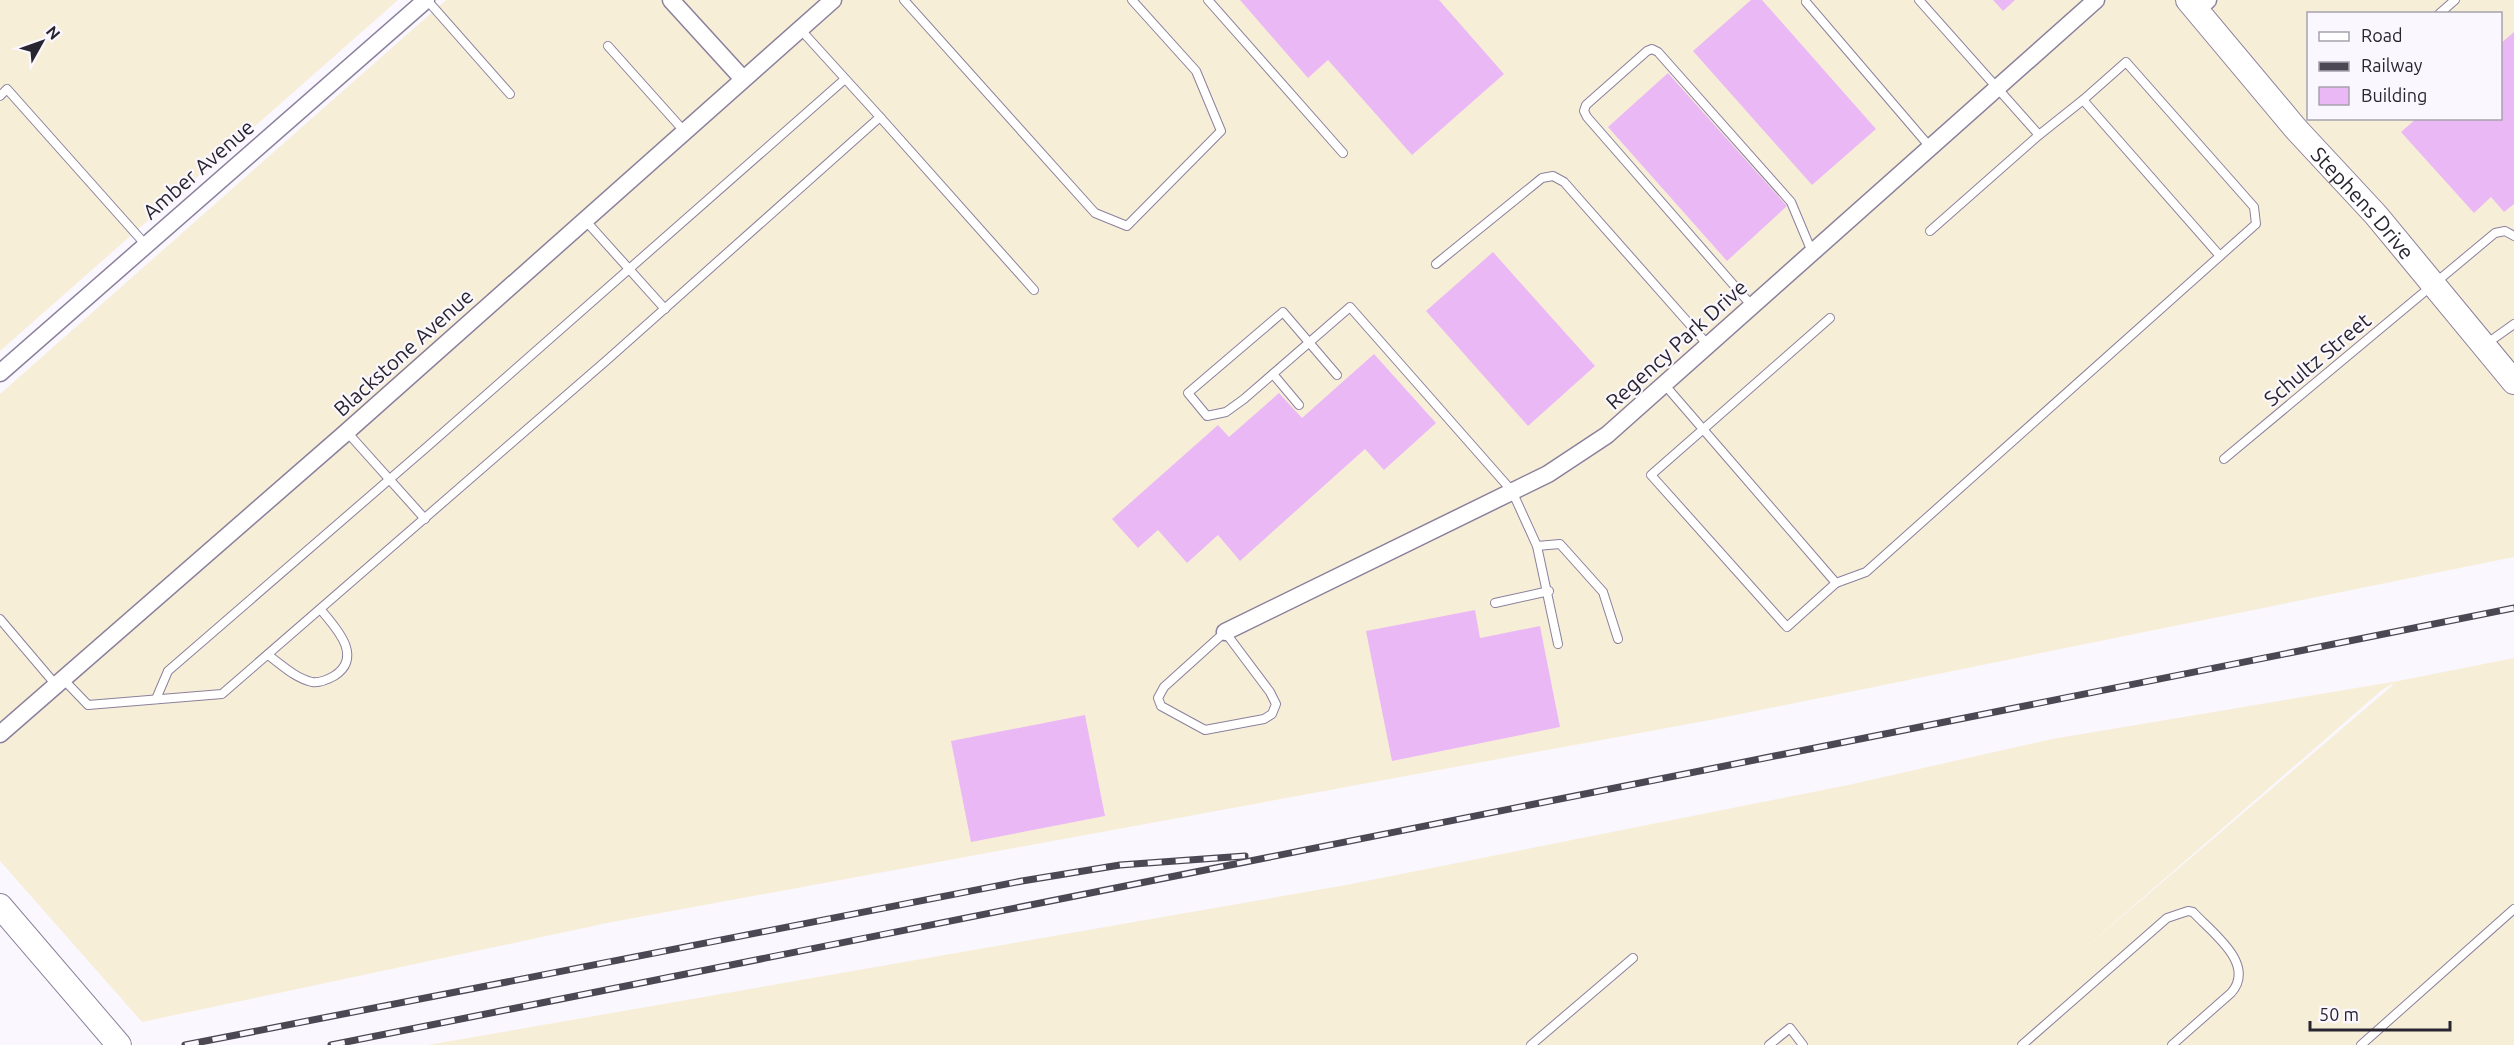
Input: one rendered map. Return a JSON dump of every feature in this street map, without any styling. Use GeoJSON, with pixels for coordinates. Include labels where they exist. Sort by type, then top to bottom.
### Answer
{"type":"FeatureCollection","features":[{"type":"Feature","properties":{"kind":"street","name":"Amber Avenue"},"geometry":{"type":"LineString","coordinates":[[0,373],[427,0]]}},
{"type":"Feature","properties":{"kind":"street"},"geometry":{"type":"LineString","coordinates":[[671,0],[743,79]]}},
{"type":"Feature","properties":{"kind":"street","name":"Blackstone Avenue"},"geometry":{"type":"LineString","coordinates":[[0,734],[347,432],[833,0]]}},
{"type":"Feature","properties":{"kind":"street","name":"Regency Park Drive"},"geometry":{"type":"LineString","coordinates":[[1225,632],[1512,491],[1576,457],[1607,435],[2096,0]]}},
{"type":"Feature","properties":{"kind":"street","name":"Stephens Drive"},"geometry":{"type":"LineString","coordinates":[[2198,3],[2299,127],[2376,215],[2514,382]]}},
{"type":"Feature","properties":{"kind":"street"},"geometry":{"type":"LineString","coordinates":[[0,906],[119,1045]]}},
{"type":"Feature","properties":{"kind":"lane"},"geometry":{"type":"LineString","coordinates":[[427,0],[510,94]]}},
{"type":"Feature","properties":{"kind":"lane"},"geometry":{"type":"LineString","coordinates":[[904,0],[1095,213],[1127,226],[1221,131],[1197,72],[1132,0]]}},
{"type":"Feature","properties":{"kind":"lane"},"geometry":{"type":"LineString","coordinates":[[1208,0],[1343,153]]}},
{"type":"Feature","properties":{"kind":"lane"},"geometry":{"type":"LineString","coordinates":[[1919,0],[2039,135]]}},
{"type":"Feature","properties":{"kind":"lane"},"geometry":{"type":"LineString","coordinates":[[2441,12],[2455,0]]}},
{"type":"Feature","properties":{"kind":"lane"},"geometry":{"type":"LineString","coordinates":[[1806,2],[1930,147]]}},
{"type":"Feature","properties":{"kind":"lane"},"geometry":{"type":"LineString","coordinates":[[800,29],[1034,290]]}},
{"type":"Feature","properties":{"kind":"lane"},"geometry":{"type":"LineString","coordinates":[[608,46],[684,131]]}},
{"type":"Feature","properties":{"kind":"lane"},"geometry":{"type":"LineString","coordinates":[[1752,306],[1587,117],[1584,111],[1586,105],[1594,97],[1647,51],[1652,49],[1658,52],[1781,189],[1798,214],[1812,252]]}},
{"type":"Feature","properties":{"kind":"lane"},"geometry":{"type":"LineString","coordinates":[[1830,318],[1651,475],[1787,627],[1836,583],[1866,572],[2256,224],[2254,207],[2126,62],[1929,231]]}},
{"type":"Feature","properties":{"kind":"lane"},"geometry":{"type":"LineString","coordinates":[[156,699],[168,671],[845,79]]}},
{"type":"Feature","properties":{"kind":"lane"},"geometry":{"type":"LineString","coordinates":[[0,96],[8,89],[145,244]]}},
{"type":"Feature","properties":{"kind":"lane"},"geometry":{"type":"LineString","coordinates":[[2083,100],[2220,256]]}},
{"type":"Feature","properties":{"kind":"lane"},"geometry":{"type":"LineString","coordinates":[[0,619],[60,682],[88,705],[222,694],[665,309],[880,117]]}},
{"type":"Feature","properties":{"kind":"lane"},"geometry":{"type":"LineString","coordinates":[[1436,264],[1542,178],[1553,176],[1564,182],[1708,345]]}},
{"type":"Feature","properties":{"kind":"lane"},"geometry":{"type":"LineString","coordinates":[[585,220],[665,309]]}},
{"type":"Feature","properties":{"kind":"lane","name":"Schultz Street"},"geometry":{"type":"LineString","coordinates":[[2224,459],[2495,233],[2505,231],[2514,236]]}},
{"type":"Feature","properties":{"kind":"lane"},"geometry":{"type":"LineString","coordinates":[[1337,375],[1310,343],[1283,312],[1188,393],[1207,416],[1226,412],[1310,343],[1350,307],[1512,491],[1537,546],[1549,591],[1558,644]]}},
{"type":"Feature","properties":{"kind":"lane"},"geometry":{"type":"LineString","coordinates":[[2484,346],[2514,324]]}},
{"type":"Feature","properties":{"kind":"lane"},"geometry":{"type":"LineString","coordinates":[[1273,374],[1299,405]]}},
{"type":"Feature","properties":{"kind":"lane"},"geometry":{"type":"LineString","coordinates":[[1664,384],[1836,583]]}},
{"type":"Feature","properties":{"kind":"lane"},"geometry":{"type":"LineString","coordinates":[[347,432],[425,519]]}},
{"type":"Feature","properties":{"kind":"lane"},"geometry":{"type":"LineString","coordinates":[[1537,546],[1560,544],[1603,592],[1618,639]]}},
{"type":"Feature","properties":{"kind":"lane"},"geometry":{"type":"LineString","coordinates":[[1495,603],[1549,591]]}},
{"type":"Feature","properties":{"kind":"lane"},"geometry":{"type":"LineString","coordinates":[[268,655],[295,675],[313,682],[325,681],[337,674],[345,665],[348,656],[346,644],[321,610]]}},
{"type":"Feature","properties":{"kind":"lane"},"geometry":{"type":"LineString","coordinates":[[1225,632],[1270,693],[1276,705],[1272,714],[1264,719],[1205,730],[1161,706],[1158,698],[1164,687],[1225,632]]}},
{"type":"Feature","properties":{"kind":"lane"},"geometry":{"type":"LineString","coordinates":[[2361,1045],[2514,909]]}},
{"type":"Feature","properties":{"kind":"lane"},"geometry":{"type":"LineString","coordinates":[[2022,1045],[2167,918],[2188,911],[2193,912],[2235,957],[2239,977],[2236,988],[2172,1045]]}},
{"type":"Feature","properties":{"kind":"lane"},"geometry":{"type":"LineString","coordinates":[[1531,1045],[1633,958]]}},
{"type":"Feature","properties":{"kind":"lane"},"geometry":{"type":"LineString","coordinates":[[1769,1045],[1790,1028],[1803,1045]]}},
{"type":"Feature","properties":{"kind":"shaded area"},"geometry":{"type":"Polygon","coordinates":[[[0,0],[398,0],[0,351],[0,0]]]}},
{"type":"Feature","properties":{"kind":"shaded area"},"geometry":{"type":"Polygon","coordinates":[[[446,0],[2514,0],[2514,557],[1716,719],[612,922],[142,1022],[0,861],[0,394],[446,0]]]}},
{"type":"Feature","properties":{"kind":"shaded area"},"geometry":{"type":"Polygon","coordinates":[[[2514,658],[2514,1045],[428,1045],[1346,885],[1848,785],[2052,739],[2398,681],[2514,658]],[[2393,685],[2382,690],[2071,960],[2393,685]]]}},
{"type":"Feature","properties":{"kind":"building"},"geometry":{"type":"Polygon","coordinates":[[[1240,0],[1439,0],[1504,74],[1412,155],[1328,60],[1308,78],[1240,0]]]}},
{"type":"Feature","properties":{"kind":"building"},"geometry":{"type":"Polygon","coordinates":[[[1751,0],[1762,0],[1876,129],[1812,185],[1693,51],[1751,0]]]}},
{"type":"Feature","properties":{"kind":"building"},"geometry":{"type":"Polygon","coordinates":[[[1993,0],[2015,0],[2003,11],[1993,0]]]}},
{"type":"Feature","properties":{"kind":"building"},"geometry":{"type":"Polygon","coordinates":[[[2514,32],[2514,204],[2504,212],[2491,197],[2474,213],[2401,132],[2415,120],[2502,120],[2502,42],[2514,32]]]}},
{"type":"Feature","properties":{"kind":"building"},"geometry":{"type":"Polygon","coordinates":[[[1668,73],[1787,206],[1727,261],[1608,127],[1668,73]]]}},
{"type":"Feature","properties":{"kind":"building"},"geometry":{"type":"Polygon","coordinates":[[[1493,252],[1595,366],[1528,426],[1426,311],[1493,252]]]}},
{"type":"Feature","properties":{"kind":"building"},"geometry":{"type":"Polygon","coordinates":[[[1374,354],[1436,423],[1384,470],[1365,449],[1240,561],[1218,535],[1187,563],[1158,530],[1138,548],[1112,519],[1218,425],[1229,437],[1279,393],[1302,418],[1374,354]]]}},
{"type":"Feature","properties":{"kind":"building"},"geometry":{"type":"Polygon","coordinates":[[[1475,610],[1480,638],[1540,626],[1560,727],[1392,761],[1366,631],[1475,610]]]}},
{"type":"Feature","properties":{"kind":"building"},"geometry":{"type":"Polygon","coordinates":[[[1085,715],[1105,816],[971,842],[951,741],[1085,715]]]}},
{"type":"Feature","properties":{"kind":"railway"},"geometry":{"type":"LineString","coordinates":[[331,1045],[2514,608]]}},
{"type":"Feature","properties":{"kind":"railway"},"geometry":{"type":"LineString","coordinates":[[185,1045],[1022,881],[1120,865],[1245,856]]}}]}
